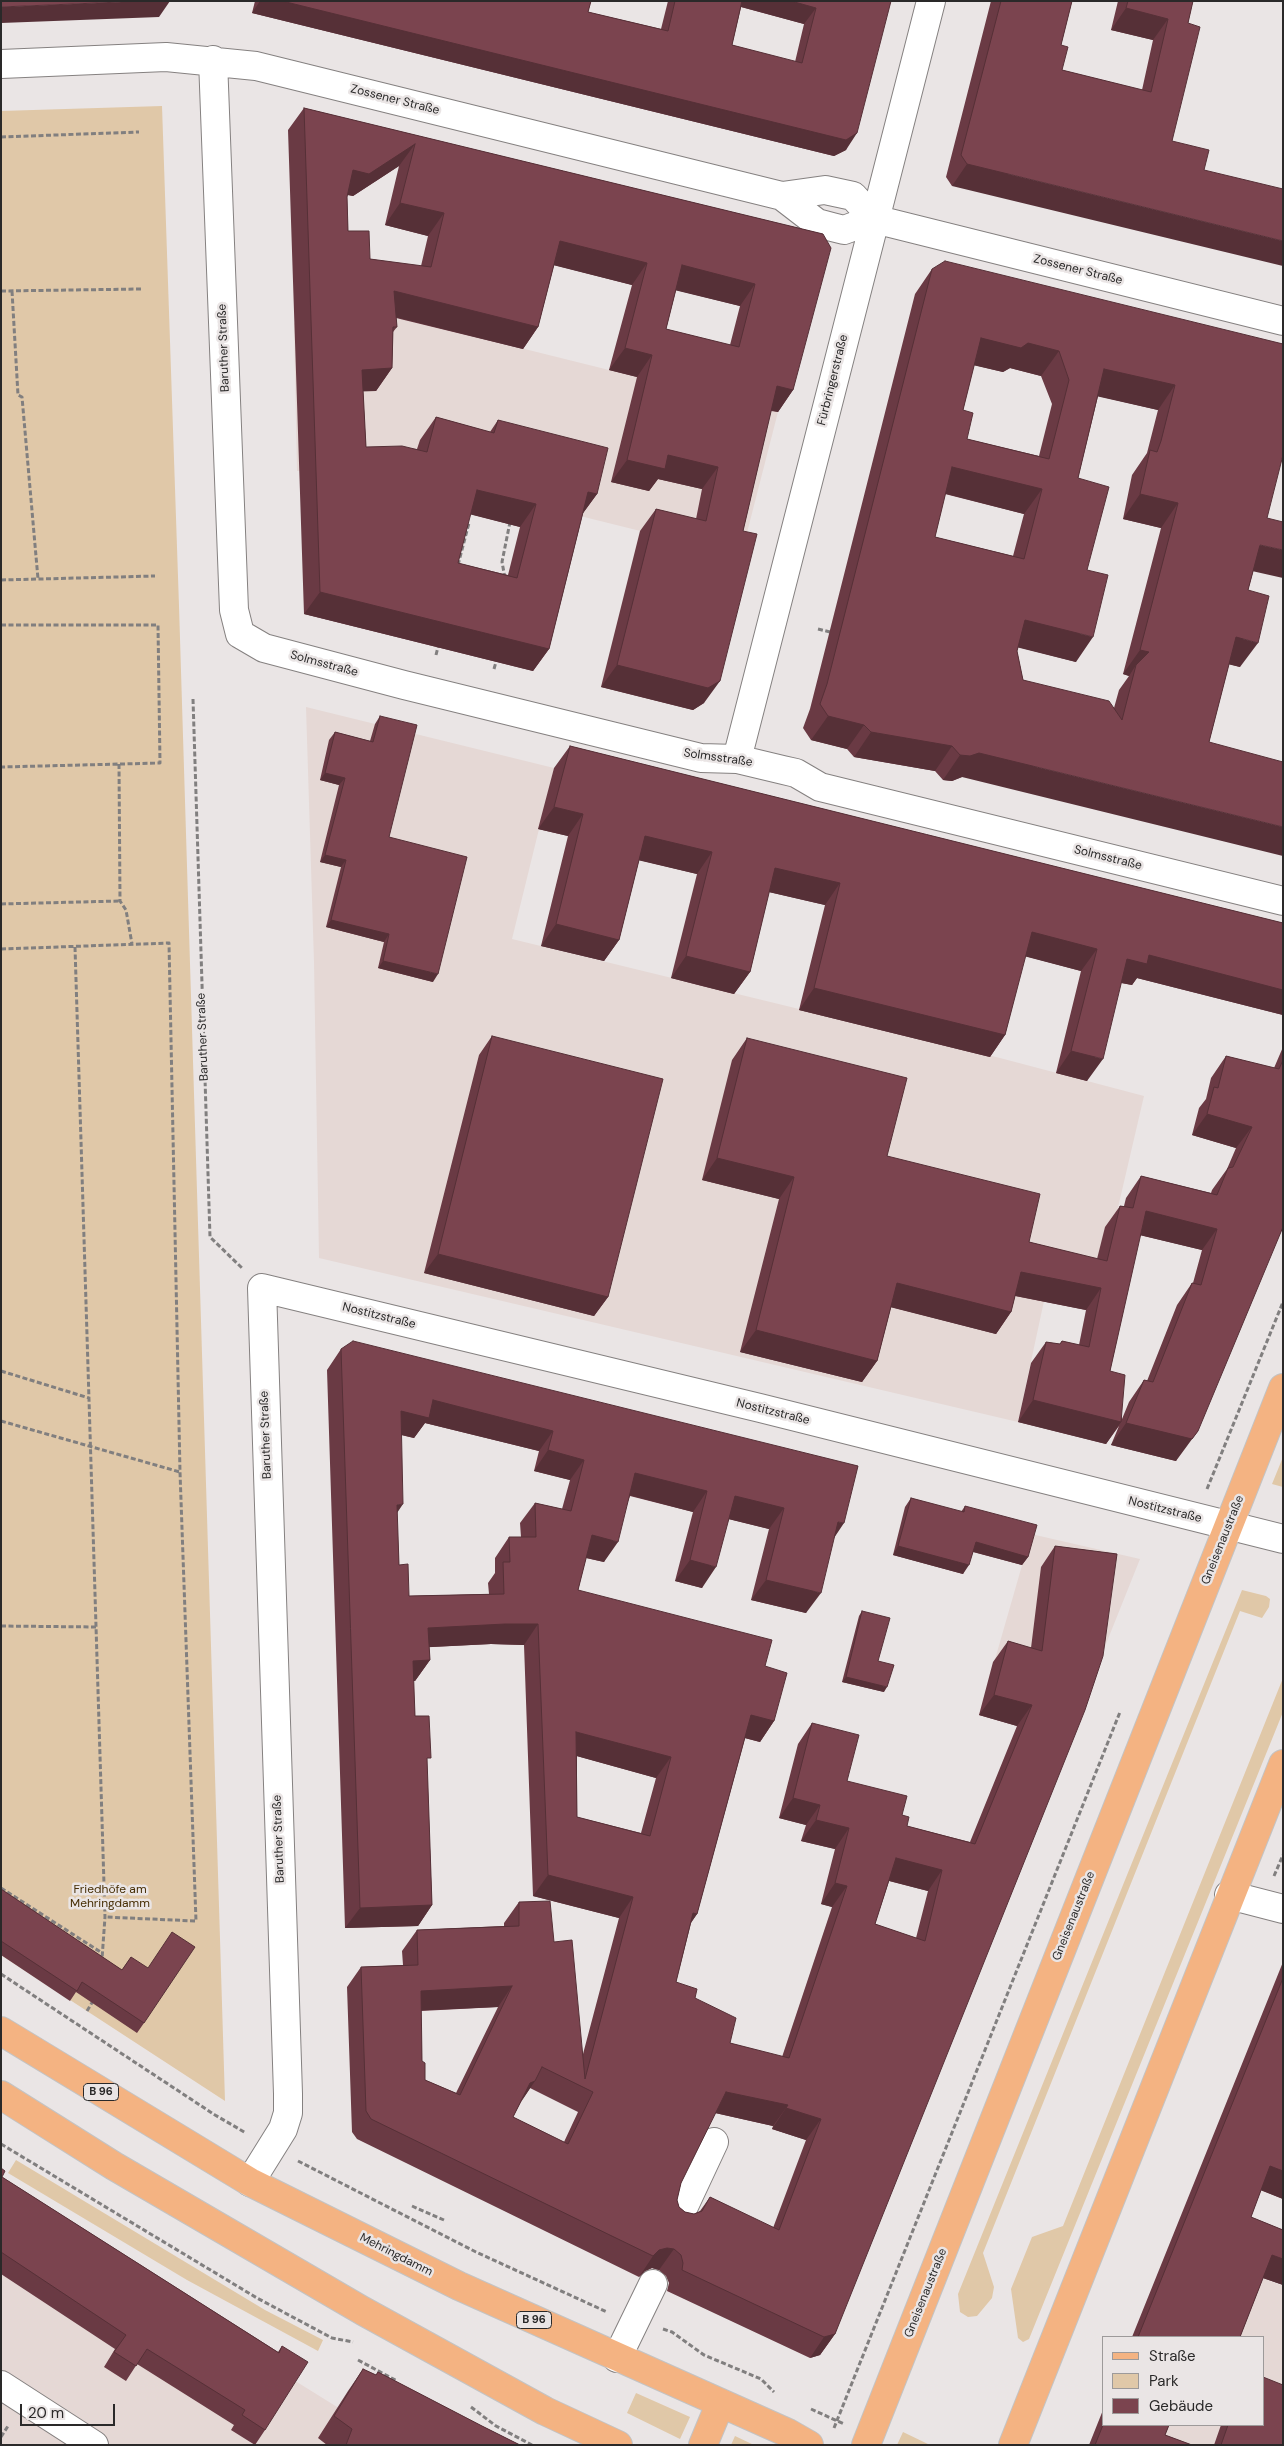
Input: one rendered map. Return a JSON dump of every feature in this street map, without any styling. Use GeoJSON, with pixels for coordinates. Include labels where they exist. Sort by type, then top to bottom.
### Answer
{"type":"FeatureCollection","features":[{"type":"Feature","properties":{"kind":"main road","name":"Gneisenaustraße"},"geometry":{"type":"LineString","coordinates":[[866,2445],[1283,1388]]}},
{"type":"Feature","properties":{"kind":"main road"},"geometry":{"type":"LineString","coordinates":[[1013,2445],[1229,1895],[1283,1764]]}},
{"type":"Feature","properties":{"kind":"main road","name":"Mehringdamm"},"geometry":{"type":"LineString","coordinates":[[1,2031],[250,2182],[459,2286],[617,2358],[788,2433],[820,2441]]}},
{"type":"Feature","properties":{"kind":"main road"},"geometry":{"type":"LineString","coordinates":[[1,2096],[122,2171],[363,2311],[545,2411],[618,2445]]}},
{"type":"Feature","properties":{"kind":"main road"},"geometry":{"type":"LineString","coordinates":[[703,2445],[720,2404]]}},
{"type":"Feature","properties":{"kind":"street","name":"Fürbringerstraße"},"geometry":{"type":"LineString","coordinates":[[737,759],[930,1]]}},
{"type":"Feature","properties":{"kind":"street","name":"Zossener Straße"},"geometry":{"type":"LineString","coordinates":[[1,64],[166,57],[213,60],[256,66],[782,196],[817,223],[844,230],[874,219],[1283,321]]}},
{"type":"Feature","properties":{"kind":"street","name":"Baruther Straße"},"geometry":{"type":"LineString","coordinates":[[213,60],[234,610],[240,634]]}},
{"type":"Feature","properties":{"kind":"street","name":"Solmsstraße"},"geometry":{"type":"LineString","coordinates":[[240,634],[264,648],[404,685],[701,758],[737,759],[796,773],[820,787],[1283,901]]}},
{"type":"Feature","properties":{"kind":"street","name":"Baruther Straße"},"geometry":{"type":"LineString","coordinates":[[250,2182],[283,2129],[288,2113],[262,1288]]}},
{"type":"Feature","properties":{"kind":"street","name":"Nostitzstraße"},"geometry":{"type":"LineString","coordinates":[[262,1288],[760,1408],[1283,1539]]}},
{"type":"Feature","properties":{"kind":"street"},"geometry":{"type":"LineString","coordinates":[[1229,1895],[1283,1909]]}},
{"type":"Feature","properties":{"kind":"street"},"geometry":{"type":"LineString","coordinates":[[678,2219],[714,2142]]}},
{"type":"Feature","properties":{"kind":"street"},"geometry":{"type":"LineString","coordinates":[[617,2358],[652,2284]]}},
{"type":"Feature","properties":{"kind":"street"},"geometry":{"type":"LineString","coordinates":[[1,2385],[94,2445]]}},
{"type":"Feature","properties":{"kind":"path"},"geometry":{"type":"LineString","coordinates":[[1,137],[139,132]]}},
{"type":"Feature","properties":{"kind":"path"},"geometry":{"type":"LineString","coordinates":[[1,291],[141,289]]}},
{"type":"Feature","properties":{"kind":"path"},"geometry":{"type":"LineString","coordinates":[[12,291],[18,395],[22,397],[38,579]]}},
{"type":"Feature","properties":{"kind":"path"},"geometry":{"type":"LineString","coordinates":[[507,586],[502,562],[510,522]]}},
{"type":"Feature","properties":{"kind":"path"},"geometry":{"type":"LineString","coordinates":[[457,569],[469,523]]}},
{"type":"Feature","properties":{"kind":"path"},"geometry":{"type":"LineString","coordinates":[[1,580],[155,576]]}},
{"type":"Feature","properties":{"kind":"path"},"geometry":{"type":"LineString","coordinates":[[1,625],[158,625],[160,763],[1,767]]}},
{"type":"Feature","properties":{"kind":"path"},"geometry":{"type":"LineString","coordinates":[[818,629],[830,632]]}},
{"type":"Feature","properties":{"kind":"path"},"geometry":{"type":"LineString","coordinates":[[436,655],[438,647]]}},
{"type":"Feature","properties":{"kind":"path"},"geometry":{"type":"LineString","coordinates":[[494,669],[496,662]]}},
{"type":"Feature","properties":{"kind":"path","name":"Baruther Straße"},"geometry":{"type":"LineString","coordinates":[[193,699],[210,1237],[262,1288]]}},
{"type":"Feature","properties":{"kind":"path"},"geometry":{"type":"LineString","coordinates":[[119,764],[120,902],[126,910],[132,944]]}},
{"type":"Feature","properties":{"kind":"path"},"geometry":{"type":"LineString","coordinates":[[1,904],[120,902]]}},
{"type":"Feature","properties":{"kind":"path"},"geometry":{"type":"LineString","coordinates":[[1,949],[169,942],[180,1472],[196,1922],[106,1917]]}},
{"type":"Feature","properties":{"kind":"path"},"geometry":{"type":"LineString","coordinates":[[75,947],[106,1917],[102,1962]]}},
{"type":"Feature","properties":{"kind":"path"},"geometry":{"type":"LineString","coordinates":[[1214,1470],[1283,1302]]}},
{"type":"Feature","properties":{"kind":"path"},"geometry":{"type":"LineString","coordinates":[[1,1371],[89,1398]]}},
{"type":"Feature","properties":{"kind":"path"},"geometry":{"type":"LineString","coordinates":[[1,1421],[180,1472]]}},
{"type":"Feature","properties":{"kind":"path"},"geometry":{"type":"LineString","coordinates":[[1,1626],[96,1627]]}},
{"type":"Feature","properties":{"kind":"path"},"geometry":{"type":"LineString","coordinates":[[820,2441],[1122,1707]]}},
{"type":"Feature","properties":{"kind":"path"},"geometry":{"type":"LineString","coordinates":[[1,1888],[102,1953]]}},
{"type":"Feature","properties":{"kind":"path"},"geometry":{"type":"LineString","coordinates":[[1,1974],[215,2115],[248,2134]]}},
{"type":"Feature","properties":{"kind":"path"},"geometry":{"type":"LineString","coordinates":[[87,2011],[95,1996]]}},
{"type":"Feature","properties":{"kind":"path"},"geometry":{"type":"LineString","coordinates":[[1,2144],[249,2293],[332,2338]]}},
{"type":"Feature","properties":{"kind":"path"},"geometry":{"type":"LineString","coordinates":[[290,2157],[494,2261],[621,2318],[672,2332],[704,2355],[761,2379],[776,2394]]}},
{"type":"Feature","properties":{"kind":"path"},"geometry":{"type":"LineString","coordinates":[[412,2206],[444,2220]]}},
{"type":"Feature","properties":{"kind":"path"},"geometry":{"type":"LineString","coordinates":[[358,2360],[397,2381],[394,2387]]}},
{"type":"Feature","properties":{"kind":"shaded area"},"geometry":{"type":"Polygon","coordinates":[[[404,319],[778,412],[741,556],[387,468],[297,471],[294,323],[404,319]]]}},
{"type":"Feature","properties":{"kind":"shaded area"},"geometry":{"type":"Polygon","coordinates":[[[306,707],[554,768],[512,939],[1000,1058],[1144,1096],[1113,1229],[1105,1228],[1092,1283],[1050,1273],[1018,1422],[319,1258],[314,962],[306,707]]]}},
{"type":"Feature","properties":{"kind":"shaded area"},"geometry":{"type":"Polygon","coordinates":[[[1031,1534],[1140,1559],[1068,1739],[979,1715],[1031,1534]]]}},
{"type":"Feature","properties":{"kind":"shaded area"},"geometry":{"type":"Polygon","coordinates":[[[1,2198],[350,2415],[339,2445],[1,2445],[1,2198]]]}},
{"type":"Feature","properties":{"kind":"shaded area"},"geometry":{"type":"Polygon","coordinates":[[[1217,2261],[1283,2286],[1283,2445],[1135,2445],[1142,2426],[1264,2426],[1264,2336],[1133,2336],[1217,2261]]]}},
{"type":"Feature","properties":{"kind":"green space","name":"Friedhöfe am Mehringdamm"},"geometry":{"type":"Polygon","coordinates":[[[162,106],[225,2101],[1,1955],[1,111],[162,106]]]}},
{"type":"Feature","properties":{"kind":"green space"},"geometry":{"type":"Polygon","coordinates":[[[1283,1457],[1283,1487],[1272,1484],[1283,1457]]]}},
{"type":"Feature","properties":{"kind":"green space"},"geometry":{"type":"Polygon","coordinates":[[[1242,1590],[1266,1596],[1270,1599],[1269,1607],[1262,1618],[1240,1611],[983,2253],[994,2287],[992,2298],[977,2316],[968,2317],[960,2312],[958,2294],[1242,1590]]]}},
{"type":"Feature","properties":{"kind":"green space"},"geometry":{"type":"Polygon","coordinates":[[[1283,1678],[1283,1712],[1029,2339],[1023,2342],[1018,2338],[1011,2289],[1032,2237],[1063,2226],[1283,1678]]]}},
{"type":"Feature","properties":{"kind":"green space"},"geometry":{"type":"Polygon","coordinates":[[[16,2160],[265,2310],[323,2340],[318,2351],[187,2280],[8,2173],[16,2160]]]}},
{"type":"Feature","properties":{"kind":"green space"},"geometry":{"type":"Polygon","coordinates":[[[636,2393],[690,2417],[680,2439],[627,2413],[636,2393]]]}},
{"type":"Feature","properties":{"kind":"green space"},"geometry":{"type":"Polygon","coordinates":[[[903,2432],[930,2445],[897,2445],[903,2432]]]}},
{"type":"Feature","properties":{"kind":"green space"},"geometry":{"type":"Polygon","coordinates":[[[735,2436],[754,2445],[731,2445],[735,2436]]]}},
{"type":"Feature","properties":{"kind":"building"},"geometry":{"type":"Polygon","coordinates":[[[1,1],[145,1],[1,7],[1,1]]]}},
{"type":"Feature","properties":{"kind":"building"},"geometry":{"type":"Polygon","coordinates":[[[282,1],[591,1],[588,12],[668,31],[675,1],[742,1],[732,45],[802,63],[816,8],[791,1],[891,1],[857,133],[846,140],[282,1]]]}},
{"type":"Feature","properties":{"kind":"building"},"geometry":{"type":"Polygon","coordinates":[[[1001,1],[1072,1],[1061,45],[1068,47],[1062,70],[1151,92],[1168,19],[1126,8],[1128,1],[1193,1],[1188,23],[1200,27],[1172,141],[1209,150],[1204,170],[1283,189],[1283,241],[967,164],[961,155],[1001,1]]]}},
{"type":"Feature","properties":{"kind":"building"},"geometry":{"type":"Polygon","coordinates":[[[304,108],[823,234],[831,248],[793,390],[777,386],[743,531],[757,534],[720,681],[708,688],[617,665],[656,509],[706,521],[718,467],[668,455],[665,469],[627,460],[652,355],[625,348],[647,263],[560,241],[538,327],[394,291],[397,327],[393,327],[392,368],[362,370],[366,447],[402,446],[427,452],[436,417],[494,433],[498,420],[608,448],[597,494],[588,492],[549,649],[320,592],[304,108]],[[415,144],[369,174],[353,170],[347,197],[348,231],[369,231],[370,259],[431,267],[444,213],[400,203],[415,144]],[[682,265],[666,329],[739,347],[755,284],[682,265]],[[477,490],[458,563],[517,578],[536,504],[477,490]]]}},
{"type":"Feature","properties":{"kind":"building"},"geometry":{"type":"Polygon","coordinates":[[[945,261],[1283,344],[1283,455],[1267,518],[1283,522],[1283,550],[1260,545],[1248,590],[1269,596],[1258,643],[1236,637],[1209,742],[1283,762],[1283,827],[979,753],[970,756],[960,755],[952,746],[871,732],[864,725],[828,716],[820,704],[827,684],[932,269],[945,261]],[[981,338],[963,410],[973,413],[967,439],[1049,459],[1069,380],[1059,351],[1028,343],[1021,348],[981,338]],[[1104,369],[1078,478],[1109,487],[1087,570],[1108,575],[1093,637],[1025,620],[1017,651],[1023,680],[1109,701],[1122,720],[1136,665],[1149,652],[1140,650],[1178,503],[1140,494],[1150,450],[1157,452],[1175,385],[1104,369]],[[952,467],[935,537],[1024,559],[1042,489],[952,467]]]}},
{"type":"Feature","properties":{"kind":"building"},"geometry":{"type":"Polygon","coordinates":[[[380,716],[417,725],[389,837],[467,857],[438,974],[383,961],[389,934],[331,920],[346,860],[325,855],[345,778],[325,773],[335,732],[373,742],[380,716]]]}},
{"type":"Feature","properties":{"kind":"building"},"geometry":{"type":"Polygon","coordinates":[[[570,746],[1283,923],[1283,990],[1149,955],[1147,964],[1127,959],[1103,1059],[1071,1051],[1097,949],[1032,932],[1005,1035],[814,988],[840,883],[775,868],[750,972],[686,956],[712,852],[645,836],[619,940],[556,924],[583,814],[554,807],[570,746]]]}},
{"type":"Feature","properties":{"kind":"building"},"geometry":{"type":"Polygon","coordinates":[[[492,1036],[663,1079],[608,1297],[438,1254],[492,1036]]]}},
{"type":"Feature","properties":{"kind":"building"},"geometry":{"type":"Polygon","coordinates":[[[747,1038],[907,1078],[887,1156],[1040,1194],[1029,1242],[1107,1261],[1120,1206],[1133,1208],[1141,1176],[1217,1195],[1228,1168],[1233,1167],[1252,1127],[1207,1114],[1214,1087],[1218,1088],[1226,1056],[1279,1069],[1283,1060],[1283,1227],[1198,1431],[1192,1439],[1126,1423],[1144,1380],[1153,1382],[1192,1283],[1201,1285],[1217,1229],[1146,1211],[1110,1371],[1125,1375],[1121,1422],[1033,1400],[1046,1342],[1060,1344],[1062,1341],[1089,1347],[1101,1288],[1021,1272],[1011,1312],[897,1283],[877,1361],[756,1330],[794,1177],[717,1158],[747,1038]]]}},
{"type":"Feature","properties":{"kind":"building"},"geometry":{"type":"Polygon","coordinates":[[[353,1341],[858,1466],[844,1523],[838,1522],[821,1593],[766,1580],[784,1508],[735,1496],[716,1567],[690,1560],[707,1491],[635,1473],[618,1542],[592,1535],[578,1590],[772,1640],[765,1666],[787,1673],[774,1721],[751,1715],[697,1914],[693,1913],[676,1982],[697,1989],[695,1998],[736,2018],[730,2043],[789,2058],[847,1886],[835,1883],[849,1828],[816,1820],[820,1805],[793,1798],[812,1723],[859,1735],[847,1781],[907,1796],[902,1815],[909,1817],[907,1826],[975,1844],[1032,1705],[994,1695],[1008,1641],[1042,1651],[1055,1546],[1117,1554],[1103,1656],[1085,1710],[835,2334],[824,2337],[682,2270],[681,2255],[674,2249],[659,2250],[653,2256],[371,2119],[366,2111],[361,1967],[418,1965],[417,1930],[519,1926],[519,1902],[550,1901],[554,1942],[572,1940],[585,2079],[633,1897],[548,1875],[538,1624],[505,1624],[428,1628],[430,1660],[413,1661],[415,1716],[429,1716],[431,1758],[427,1758],[432,1905],[360,1908],[341,1349],[353,1341]],[[433,1400],[429,1418],[401,1411],[403,1504],[397,1505],[399,1565],[408,1564],[409,1596],[504,1594],[503,1562],[510,1562],[509,1537],[536,1537],[535,1503],[571,1511],[584,1460],[548,1450],[553,1431],[433,1400]],[[576,1732],[577,1817],[650,1836],[671,1757],[576,1732]],[[896,1858],[875,1924],[925,1941],[942,1870],[896,1858]],[[512,1986],[421,1991],[422,2061],[425,2063],[425,2080],[460,2095],[512,1986]],[[542,2067],[535,2081],[530,2083],[513,2117],[568,2144],[593,2092],[542,2067]],[[726,2092],[681,2183],[677,2200],[679,2207],[685,2212],[694,2214],[702,2211],[710,2197],[779,2230],[821,2119],[786,2108],[788,2105],[726,2092]]]}},
{"type":"Feature","properties":{"kind":"building"},"geometry":{"type":"Polygon","coordinates":[[[911,1498],[964,1512],[965,1506],[1037,1525],[1028,1557],[976,1542],[969,1565],[898,1546],[911,1498]]]}},
{"type":"Feature","properties":{"kind":"building"},"geometry":{"type":"Polygon","coordinates":[[[862,1611],[890,1618],[878,1661],[894,1665],[887,1687],[846,1677],[862,1611]]]}},
{"type":"Feature","properties":{"kind":"building"},"geometry":{"type":"Polygon","coordinates":[[[1,1889],[122,1970],[131,1957],[148,1968],[172,1932],[195,1947],[144,2023],[82,1982],[77,1991],[1,1941],[1,1889]]]}},
{"type":"Feature","properties":{"kind":"building"},"geometry":{"type":"Polygon","coordinates":[[[1283,1978],[1283,2171],[1270,2166],[1251,2217],[1283,2230],[1283,2259],[1272,2255],[1240,2336],[1138,2336],[1283,1978]]]}},
{"type":"Feature","properties":{"kind":"building"},"geometry":{"type":"Polygon","coordinates":[[[1,2168],[5,2171],[2,2177],[279,2353],[282,2346],[308,2362],[265,2430],[242,2415],[245,2410],[147,2349],[136,2366],[114,2352],[126,2335],[1,2252],[1,2168]]]}},
{"type":"Feature","properties":{"kind":"building"},"geometry":{"type":"Polygon","coordinates":[[[363,2369],[376,2375],[378,2372],[520,2445],[346,2445],[352,2429],[334,2416],[363,2369]]]}},
{"type":"Feature","properties":{"kind":"building"},"geometry":{"type":"Polygon","coordinates":[[[1264,2377],[1283,2385],[1283,2445],[1221,2445],[1228,2426],[1264,2426],[1264,2377]]]}},
{"type":"Feature","properties":{"kind":"building"},"geometry":{"type":"Polygon","coordinates":[[[1103,2426],[1169,2426],[1165,2435],[1192,2445],[1095,2445],[1103,2426]]]}}]}
